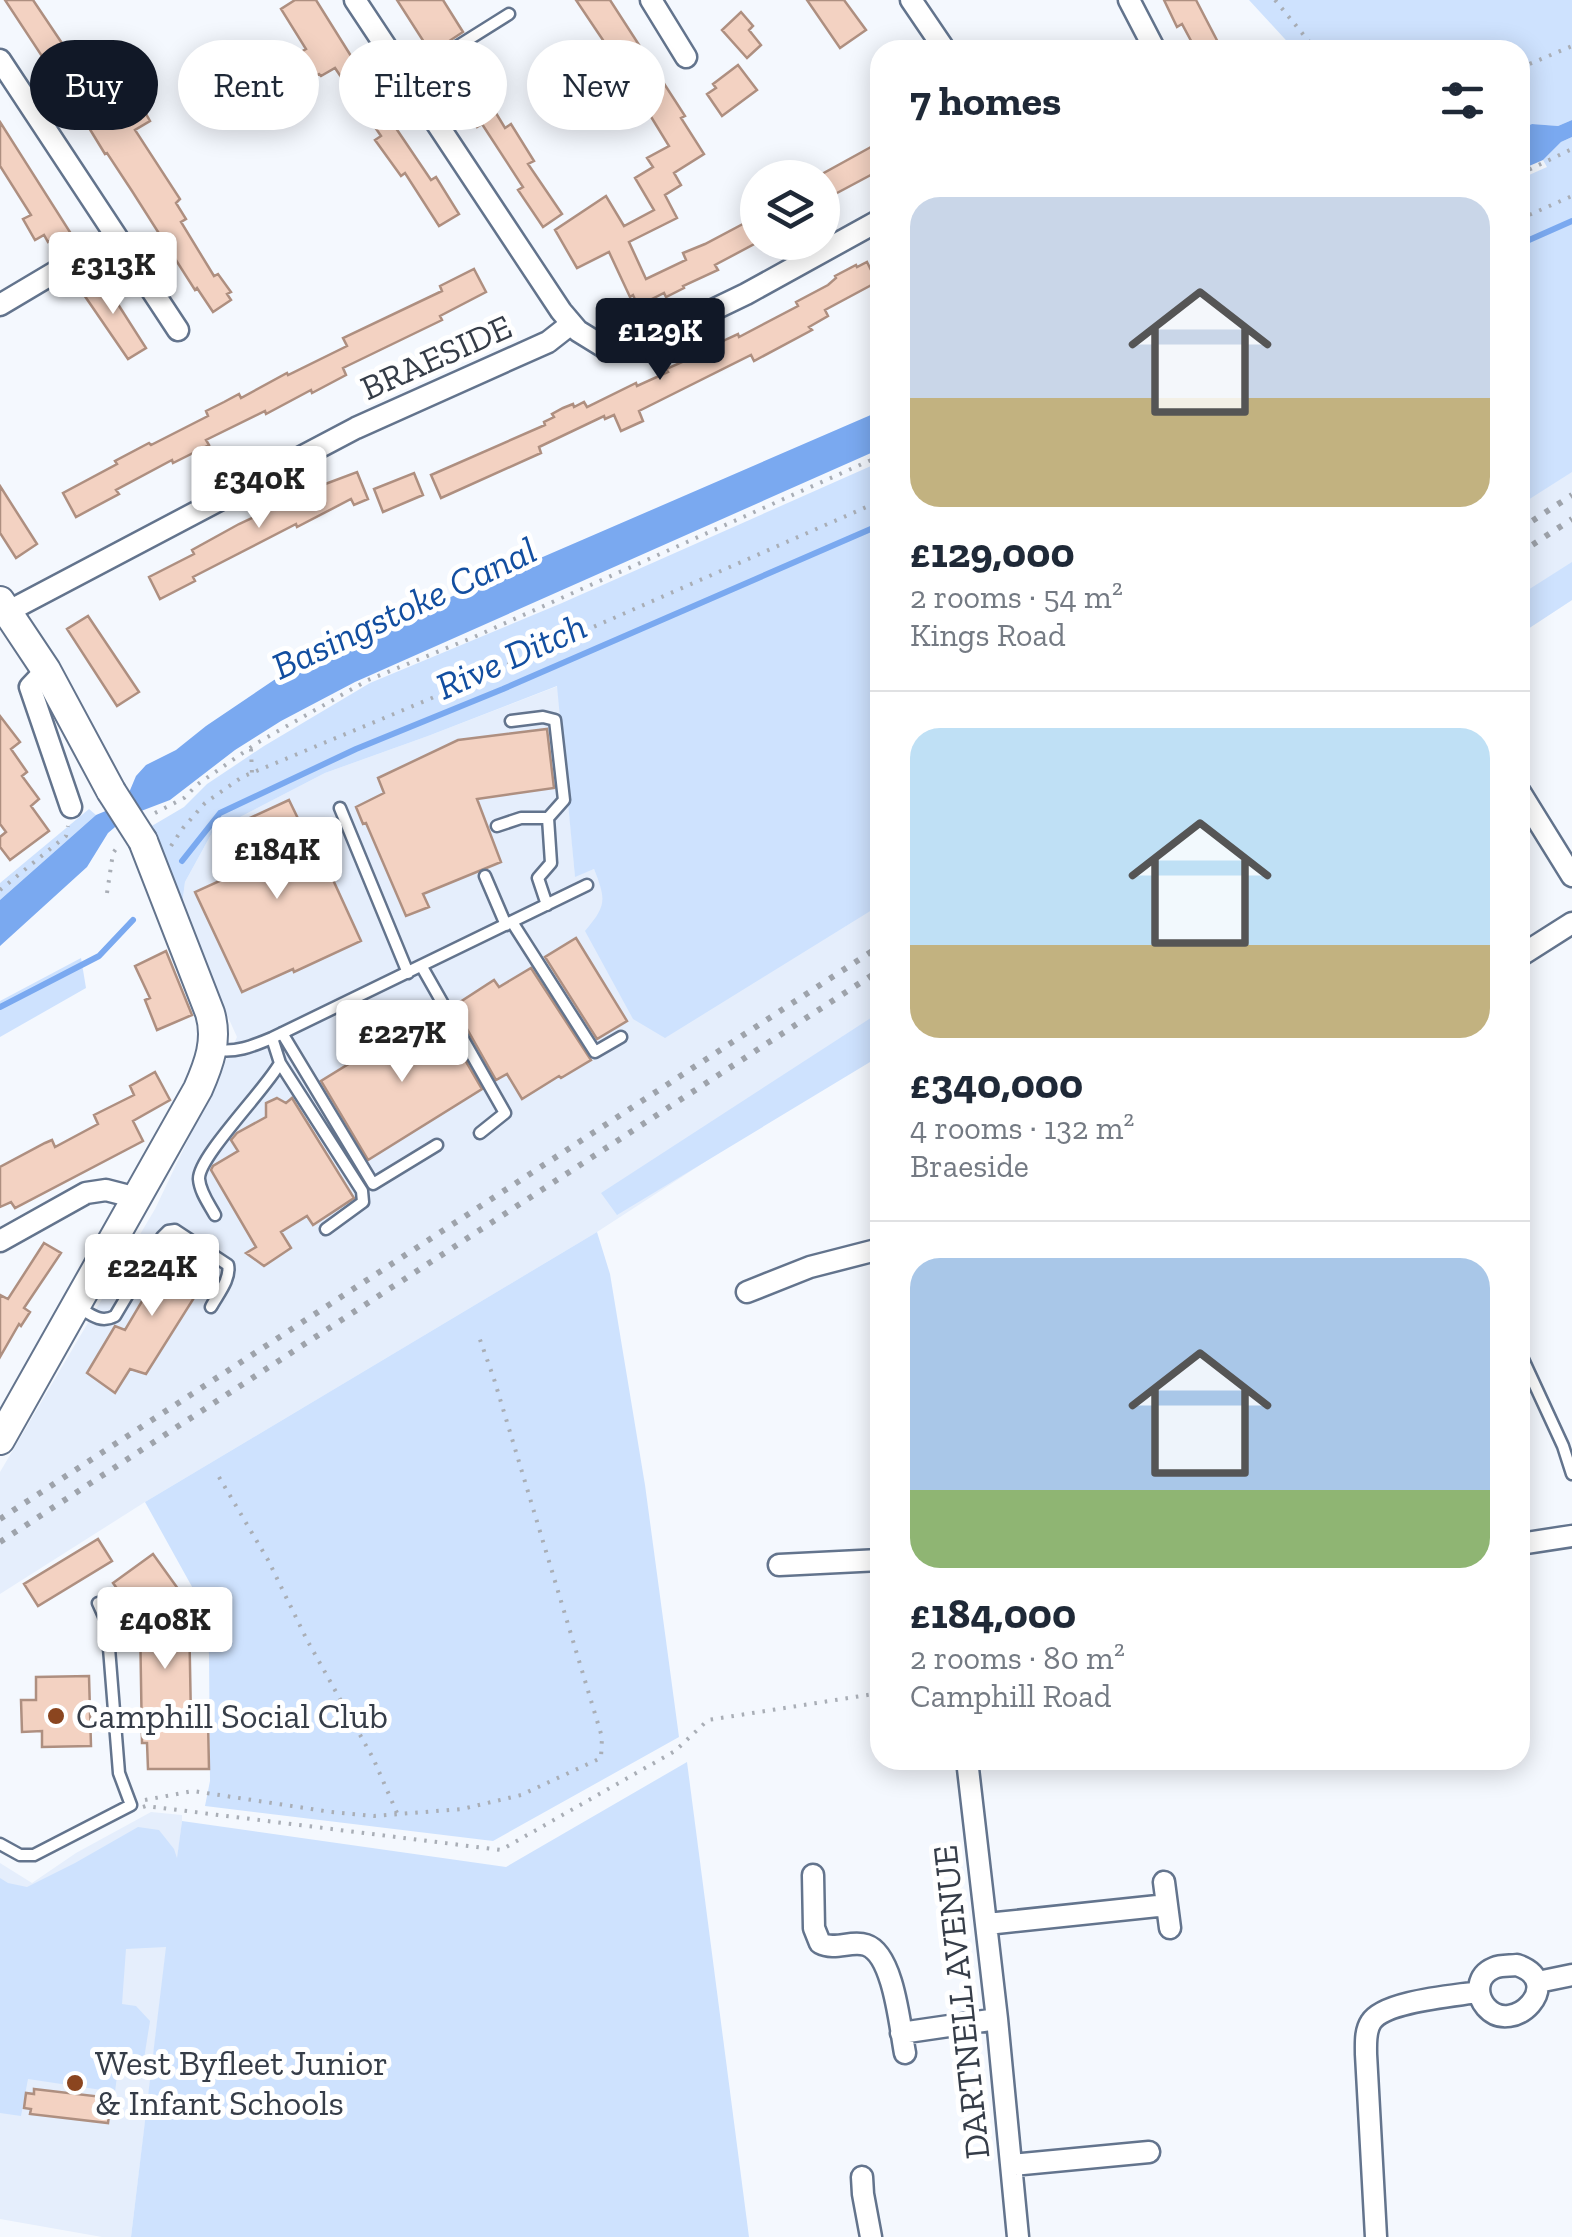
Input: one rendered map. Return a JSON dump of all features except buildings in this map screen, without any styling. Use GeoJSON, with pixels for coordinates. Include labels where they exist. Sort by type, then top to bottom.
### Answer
{"type":"FeatureCollection","features":[{"type":"Feature","properties":{"kind":"street"},"geometry":{"type":"LineString","coordinates":[[355,0],[382,40]]}},
{"type":"Feature","properties":{"kind":"street"},"geometry":{"type":"LineString","coordinates":[[651,0],[686,57]]}},
{"type":"Feature","properties":{"kind":"street"},"geometry":{"type":"LineString","coordinates":[[911,0],[937,40]]}},
{"type":"Feature","properties":{"kind":"street"},"geometry":{"type":"LineString","coordinates":[[1129,0],[1150,40]]}},
{"type":"Feature","properties":{"kind":"street"},"geometry":{"type":"LineString","coordinates":[[0,60],[178,330]]}},
{"type":"Feature","properties":{"kind":"street"},"geometry":{"type":"LineString","coordinates":[[442,130],[571,324],[604,347],[638,346],[870,225]]}},
{"type":"Feature","properties":{"kind":"street"},"geometry":{"type":"LineString","coordinates":[[0,305],[116,236]]}},
{"type":"Feature","properties":{"kind":"street","name":"BRAESIDE"},"geometry":{"type":"LineString","coordinates":[[4,607],[356,428],[557,338],[571,324]]}},
{"type":"Feature","properties":{"kind":"street"},"geometry":{"type":"LineString","coordinates":[[0,1440],[198,1088],[212,1049],[212,1020],[143,841],[111,791],[46,670],[4,607]]}},
{"type":"Feature","properties":{"kind":"street"},"geometry":{"type":"LineString","coordinates":[[46,670],[30,687],[72,807]]}},
{"type":"Feature","properties":{"kind":"street"},"geometry":{"type":"LineString","coordinates":[[1530,808],[1572,876]]}},
{"type":"Feature","properties":{"kind":"street"},"geometry":{"type":"LineString","coordinates":[[1530,950],[1572,923]]}},
{"type":"Feature","properties":{"kind":"street"},"geometry":{"type":"LineString","coordinates":[[0,1242],[86,1193],[106,1190],[137,1198]]}},
{"type":"Feature","properties":{"kind":"street"},"geometry":{"type":"LineString","coordinates":[[747,1292],[810,1266],[870,1251]]}},
{"type":"Feature","properties":{"kind":"street"},"geometry":{"type":"LineString","coordinates":[[1530,1542],[1572,1536]]}},
{"type":"Feature","properties":{"kind":"street"},"geometry":{"type":"LineString","coordinates":[[779,1565],[870,1560]]}},
{"type":"Feature","properties":{"kind":"street","name":"DARTNELL AVENUE"},"geometry":{"type":"LineString","coordinates":[[968,1770],[1018,2237]]}},
{"type":"Feature","properties":{"kind":"street"},"geometry":{"type":"LineString","coordinates":[[813,1874],[814,1928],[820,1943],[828,1947],[864,1944],[877,1951],[890,1978],[903,2043],[997,2020]]}},
{"type":"Feature","properties":{"kind":"street"},"geometry":{"type":"LineString","coordinates":[[1164,1882],[1170,1928]]}},
{"type":"Feature","properties":{"kind":"street"},"geometry":{"type":"LineString","coordinates":[[987,1924],[1167,1905]]}},
{"type":"Feature","properties":{"kind":"street"},"geometry":{"type":"LineString","coordinates":[[1504,1966],[1528,1969],[1538,1982],[1536,1996],[1515,2015],[1499,2015],[1487,2008],[1478,1992],[1484,1974],[1504,1966]]}},
{"type":"Feature","properties":{"kind":"street"},"geometry":{"type":"LineString","coordinates":[[1538,1982],[1572,1976]]}},
{"type":"Feature","properties":{"kind":"street"},"geometry":{"type":"LineString","coordinates":[[1376,2237],[1366,2054],[1368,2026],[1377,2014],[1397,2006],[1478,1992]]}},
{"type":"Feature","properties":{"kind":"street"},"geometry":{"type":"LineString","coordinates":[[1012,2164],[1105,2166],[1149,2152]]}},
{"type":"Feature","properties":{"kind":"street"},"geometry":{"type":"LineString","coordinates":[[862,2177],[872,2237]]}},
{"type":"Feature","properties":{"kind":"lane"},"geometry":{"type":"LineString","coordinates":[[468,40],[509,14]]}},
{"type":"Feature","properties":{"kind":"lane"},"geometry":{"type":"LineString","coordinates":[[511,721],[543,717],[555,720],[564,800],[548,818],[551,863],[538,878],[547,905]]}},
{"type":"Feature","properties":{"kind":"lane"},"geometry":{"type":"LineString","coordinates":[[340,808],[408,973]]}},
{"type":"Feature","properties":{"kind":"lane"},"geometry":{"type":"LineString","coordinates":[[497,826],[521,818],[548,818]]}},
{"type":"Feature","properties":{"kind":"lane"},"geometry":{"type":"LineString","coordinates":[[485,876],[509,924],[595,1052],[621,1037]]}},
{"type":"Feature","properties":{"kind":"lane"},"geometry":{"type":"LineString","coordinates":[[212,1049],[242,1050],[277,1036],[587,885]]}},
{"type":"Feature","properties":{"kind":"lane"},"geometry":{"type":"LineString","coordinates":[[422,967],[506,1113],[480,1132]]}},
{"type":"Feature","properties":{"kind":"lane"},"geometry":{"type":"LineString","coordinates":[[277,1036],[280,1062],[362,1192],[362,1202],[326,1229]]}},
{"type":"Feature","properties":{"kind":"lane"},"geometry":{"type":"LineString","coordinates":[[277,1036],[374,1184],[437,1145]]}},
{"type":"Feature","properties":{"kind":"lane"},"geometry":{"type":"LineString","coordinates":[[215,1216],[202,1192],[200,1170],[271,1080],[280,1062]]}},
{"type":"Feature","properties":{"kind":"lane"},"geometry":{"type":"LineString","coordinates":[[76,1306],[99,1319],[115,1316],[162,1237],[175,1230],[230,1269],[211,1307]]}},
{"type":"Feature","properties":{"kind":"lane"},"geometry":{"type":"LineString","coordinates":[[1530,1374],[1572,1474]]}},
{"type":"Feature","properties":{"kind":"lane"},"geometry":{"type":"LineString","coordinates":[[0,1844],[16,1854],[34,1855],[130,1810],[119,1773],[106,1623],[98,1603]]}},
{"type":"Feature","properties":{"kind":"path"},"geometry":{"type":"LineString","coordinates":[[1275,0],[1308,40]]}},
{"type":"Feature","properties":{"kind":"path"},"geometry":{"type":"LineString","coordinates":[[1530,64],[1572,46]]}},
{"type":"Feature","properties":{"kind":"path"},"geometry":{"type":"LineString","coordinates":[[1530,169],[1572,149]]}},
{"type":"Feature","properties":{"kind":"path"},"geometry":{"type":"LineString","coordinates":[[1530,215],[1572,196]]}},
{"type":"Feature","properties":{"kind":"path"},"geometry":{"type":"LineString","coordinates":[[154,813],[184,798],[250,748],[368,680],[474,637],[870,460]]}},
{"type":"Feature","properties":{"kind":"path"},"geometry":{"type":"LineString","coordinates":[[154,871],[205,803],[242,777],[870,505]]}},
{"type":"Feature","properties":{"kind":"path"},"geometry":{"type":"LineString","coordinates":[[250,748],[252,774]]}},
{"type":"Feature","properties":{"kind":"path"},"geometry":{"type":"LineString","coordinates":[[0,890],[66,836],[72,807]]}},
{"type":"Feature","properties":{"kind":"path"},"geometry":{"type":"LineString","coordinates":[[107,893],[113,853]]}},
{"type":"Feature","properties":{"kind":"path"},"geometry":{"type":"LineString","coordinates":[[130,1810],[150,1799],[194,1791],[374,1816],[462,1809],[521,1795],[601,1758],[602,1737],[478,1334]]}},
{"type":"Feature","properties":{"kind":"path"},"geometry":{"type":"LineString","coordinates":[[219,1477],[268,1560],[397,1813]]}},
{"type":"Feature","properties":{"kind":"path"},"geometry":{"type":"LineString","coordinates":[[130,1810],[146,1806],[501,1850],[675,1752],[708,1720],[870,1695]]}},
{"type":"Feature","properties":{"kind":"shaded area"},"geometry":{"type":"Polygon","coordinates":[[[1249,0],[1572,0],[1572,120],[1558,126],[1530,125],[1530,40],[1286,40],[1249,0]]]}},
{"type":"Feature","properties":{"kind":"shaded area"},"geometry":{"type":"Polygon","coordinates":[[[1572,137],[1572,472],[1530,499],[1530,175],[1547,167],[1543,160],[1572,137]]]}},
{"type":"Feature","properties":{"kind":"shaded area"},"geometry":{"type":"Polygon","coordinates":[[[1572,443],[1572,600],[1530,627],[1530,470],[1572,443]]]}},
{"type":"Feature","properties":{"kind":"shaded area"},"geometry":{"type":"Polygon","coordinates":[[[870,466],[870,911],[665,1038],[633,1019],[585,931],[601,908],[602,895],[594,869],[575,877],[557,686],[325,773],[213,831],[185,882],[181,913],[145,830],[184,807],[207,784],[264,746],[370,683],[870,466]]]}},
{"type":"Feature","properties":{"kind":"shaded area"},"geometry":{"type":"Polygon","coordinates":[[[1572,562],[1572,600],[1530,627],[1530,589],[1572,562]]]}},
{"type":"Feature","properties":{"kind":"shaded area"},"geometry":{"type":"Polygon","coordinates":[[[558,686],[575,876],[594,869],[605,897],[600,914],[586,931],[634,1019],[870,899],[870,1055],[597,1232],[145,1502],[0,1594],[0,1472],[155,1209],[237,1037],[181,913],[185,882],[213,831],[325,773],[558,686]]]}},
{"type":"Feature","properties":{"kind":"shaded area"},"geometry":{"type":"Polygon","coordinates":[[[89,809],[96,815],[0,900],[0,883],[89,809]]]}},
{"type":"Feature","properties":{"kind":"shaded area"},"geometry":{"type":"Polygon","coordinates":[[[81,958],[86,988],[0,1037],[0,1001],[81,958]]]}},
{"type":"Feature","properties":{"kind":"shaded area"},"geometry":{"type":"Polygon","coordinates":[[[870,1018],[870,1062],[617,1215],[601,1193],[870,1018]]]}},
{"type":"Feature","properties":{"kind":"shaded area"},"geometry":{"type":"Polygon","coordinates":[[[597,1232],[610,1274],[645,1485],[679,1737],[493,1841],[205,1806],[210,1781],[206,1612],[145,1502],[597,1232]]]}},
{"type":"Feature","properties":{"kind":"shaded area"},"geometry":{"type":"Polygon","coordinates":[[[687,1762],[749,2237],[131,2237],[166,1947],[126,1949],[122,2004],[136,2006],[150,2021],[143,2065],[118,2068],[115,2092],[28,2079],[21,2116],[0,2113],[0,1878],[27,1887],[138,1827],[159,1830],[177,1858],[182,1821],[506,1867],[687,1762]]]}},
{"type":"Feature","properties":{"kind":"shaded area","name":"West Byfleet Junior & Infant Schools"},"geometry":{"type":"Polygon","coordinates":[[[151,1812],[182,1815],[182,1821],[131,2237],[102,2237],[0,2219],[0,1863],[32,1883],[76,1853],[151,1812]]]}},
{"type":"Feature","properties":{"kind":"water"},"geometry":{"type":"Polygon","coordinates":[[[1572,120],[1572,137],[1530,166],[1530,125],[1558,126],[1572,120]]]}},
{"type":"Feature","properties":{"kind":"water","name":"Basingstoke Canal"},"geometry":{"type":"Polygon","coordinates":[[[870,415],[870,453],[355,682],[281,721],[235,750],[170,800],[128,816],[108,833],[87,867],[0,946],[0,900],[96,815],[120,805],[146,765],[176,750],[274,680],[342,644],[870,415]]]}},
{"type":"Feature","properties":{"kind":"waterway","name":"Rive Ditch"},"geometry":{"type":"LineString","coordinates":[[1530,240],[1572,221]]}},
{"type":"Feature","properties":{"kind":"waterway","name":"Rive Ditch"},"geometry":{"type":"LineString","coordinates":[[182,861],[220,813],[356,749],[870,529]]}},
{"type":"Feature","properties":{"kind":"waterway","name":"Rive Ditch"},"geometry":{"type":"LineString","coordinates":[[0,1007],[99,956],[133,920]]}},
{"type":"Feature","properties":{"kind":"railway"},"geometry":{"type":"LineString","coordinates":[[1530,522],[1572,495]]}},
{"type":"Feature","properties":{"kind":"railway"},"geometry":{"type":"LineString","coordinates":[[1530,546],[1572,519]]}},
{"type":"Feature","properties":{"kind":"railway"},"geometry":{"type":"LineString","coordinates":[[0,1519],[870,953]]}},
{"type":"Feature","properties":{"kind":"railway"},"geometry":{"type":"LineString","coordinates":[[0,1542],[870,976]]}},
{"type":"Feature","properties":{"kind":"place","name":"Camphill Social Club"},"geometry":{"type":"Point","coordinates":[56,1716]}},
{"type":"Feature","properties":{"kind":"place","name":"West Byfleet Junior & Infant Schools"},"geometry":{"type":"Point","coordinates":[75,2083]}}]}
